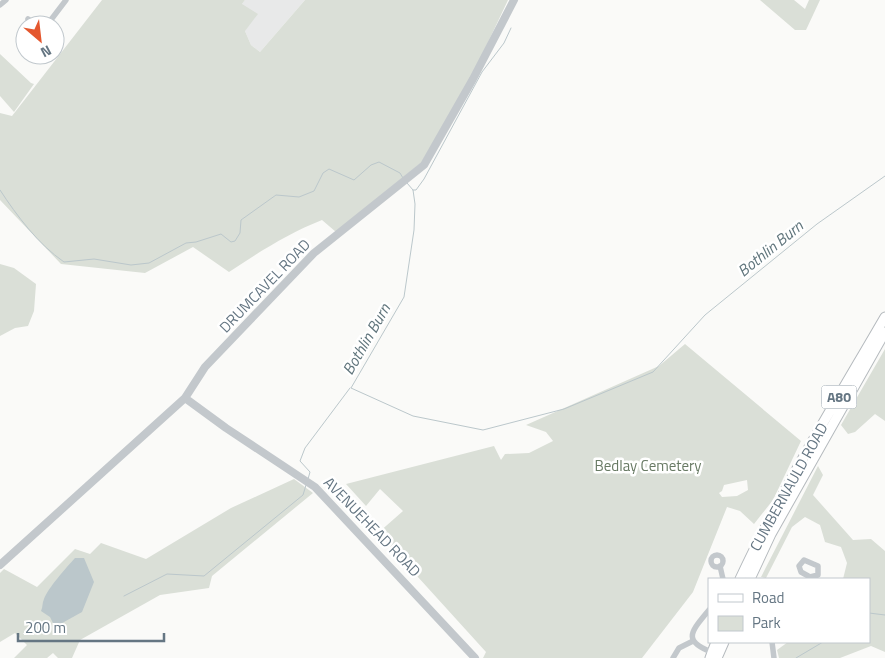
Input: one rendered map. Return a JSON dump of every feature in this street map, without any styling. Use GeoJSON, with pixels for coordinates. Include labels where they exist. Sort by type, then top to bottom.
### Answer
{"type":"FeatureCollection","features":[{"type":"Feature","properties":{"kind":"main road","name":"CUMBERNAULD ROAD"},"geometry":{"type":"LineString","coordinates":[[750,578],[795,483],[885,317]]}},
{"type":"Feature","properties":{"kind":"main road","name":"CUMBERNAULD ROAD"},"geometry":{"type":"LineString","coordinates":[[740,578],[756,544],[795,483],[885,332]]}},
{"type":"Feature","properties":{"kind":"main road"},"geometry":{"type":"LineString","coordinates":[[714,656],[716,643]]}},
{"type":"Feature","properties":{"kind":"main road"},"geometry":{"type":"LineString","coordinates":[[714,656],[723,643]]}},
{"type":"Feature","properties":{"kind":"street"},"geometry":{"type":"LineString","coordinates":[[0,5],[6,0]]}},
{"type":"Feature","properties":{"kind":"street"},"geometry":{"type":"LineString","coordinates":[[55,15],[66,0]]}},
{"type":"Feature","properties":{"kind":"street","name":"DRUMCAVEL ROAD"},"geometry":{"type":"LineString","coordinates":[[0,566],[185,398],[206,367],[314,253],[424,165],[473,79],[514,0]]}},
{"type":"Feature","properties":{"kind":"street","name":"AVENUEHEAD ROAD"},"geometry":{"type":"LineString","coordinates":[[185,398],[226,428],[315,486],[475,658]]}},
{"type":"Feature","properties":{"kind":"street"},"geometry":{"type":"LineString","coordinates":[[720,566],[723,578]]}},
{"type":"Feature","properties":{"kind":"street"},"geometry":{"type":"LineString","coordinates":[[708,611],[693,629],[693,641],[697,646],[714,656]]}},
{"type":"Feature","properties":{"kind":"street"},"geometry":{"type":"LineString","coordinates":[[673,658],[679,648],[693,641]]}},
{"type":"Feature","properties":{"kind":"street"},"geometry":{"type":"LineString","coordinates":[[772,643],[774,658]]}},
{"type":"Feature","properties":{"kind":"shaded area"},"geometry":{"type":"Polygon","coordinates":[[[245,0],[305,0],[260,52],[251,45],[245,31],[242,4],[245,0]]]}},
{"type":"Feature","properties":{"kind":"shaded area"},"geometry":{"type":"Polygon","coordinates":[[[75,558],[84,558],[94,582],[82,612],[55,627],[50,617],[41,611],[43,600],[62,572],[75,558]]]}},
{"type":"Feature","properties":{"kind":"green space"},"geometry":{"type":"Polygon","coordinates":[[[102,0],[245,0],[242,4],[258,14],[245,31],[251,45],[260,52],[305,0],[508,0],[472,76],[421,163],[336,232],[322,220],[274,243],[229,272],[193,247],[145,273],[61,264],[0,200],[0,113],[12,116],[52,65],[65,65],[65,48],[102,0]]]}},
{"type":"Feature","properties":{"kind":"green space"},"geometry":{"type":"Polygon","coordinates":[[[760,0],[794,0],[805,9],[809,0],[820,0],[806,30],[795,30],[760,0]]]}},
{"type":"Feature","properties":{"kind":"green space"},"geometry":{"type":"Polygon","coordinates":[[[0,54],[34,84],[14,112],[0,96],[0,54]]]}},
{"type":"Feature","properties":{"kind":"green space"},"geometry":{"type":"Polygon","coordinates":[[[0,264],[14,268],[36,284],[34,311],[28,326],[15,328],[0,336],[0,264]]]}},
{"type":"Feature","properties":{"kind":"green space","name":"Bedlay Cemetery"},"geometry":{"type":"Polygon","coordinates":[[[685,344],[801,441],[773,500],[754,524],[740,511],[727,507],[693,592],[642,658],[483,658],[486,652],[378,533],[403,511],[380,489],[366,506],[346,484],[494,446],[501,460],[505,454],[529,453],[553,441],[546,432],[526,425],[659,366],[685,344]],[[747,480],[724,485],[719,493],[722,497],[737,496],[748,490],[747,480]]]}},
{"type":"Feature","properties":{"kind":"green space"},"geometry":{"type":"Polygon","coordinates":[[[885,349],[885,421],[875,414],[855,432],[848,434],[841,425],[885,349]]]}},
{"type":"Feature","properties":{"kind":"green space"},"geometry":{"type":"Polygon","coordinates":[[[818,466],[823,475],[813,495],[853,540],[871,539],[885,551],[885,652],[871,646],[840,658],[779,658],[777,650],[787,643],[870,643],[870,578],[843,578],[847,563],[841,547],[825,542],[820,525],[805,517],[792,527],[766,578],[761,577],[818,466]]]}},
{"type":"Feature","properties":{"kind":"green space"},"geometry":{"type":"Polygon","coordinates":[[[294,479],[313,493],[212,576],[209,588],[160,595],[80,640],[72,658],[58,658],[53,653],[47,658],[14,658],[27,645],[15,633],[0,642],[0,573],[4,569],[37,587],[75,549],[90,554],[101,543],[146,559],[231,508],[294,479]]]}},
{"type":"Feature","properties":{"kind":"waterway"},"geometry":{"type":"LineString","coordinates":[[413,190],[416,190],[424,179],[482,72],[504,43],[511,28]]}},
{"type":"Feature","properties":{"kind":"waterway","name":"Bothlin Burn"},"geometry":{"type":"LineString","coordinates":[[0,190],[29,229],[45,247],[64,262],[94,259],[131,265],[149,263],[186,243],[196,242],[221,234],[231,242],[235,241],[240,233],[241,220],[276,195],[299,197],[314,191],[323,173],[329,169],[354,180],[371,165],[379,162],[400,173],[403,178]]}},
{"type":"Feature","properties":{"kind":"waterway","name":"Bothlin Burn"},"geometry":{"type":"LineString","coordinates":[[407,183],[413,190],[415,204],[414,230],[404,297],[351,388],[413,416],[483,430],[564,409],[653,372],[705,315],[817,224],[885,176]]}},
{"type":"Feature","properties":{"kind":"waterway"},"geometry":{"type":"LineString","coordinates":[[308,479],[310,472],[300,461],[305,448],[350,388]]}},
{"type":"Feature","properties":{"kind":"waterway"},"geometry":{"type":"LineString","coordinates":[[124,596],[167,574],[204,576],[303,495],[306,485]]}},
{"type":"Feature","properties":{"kind":"waterway"},"geometry":{"type":"LineString","coordinates":[[870,613],[885,615]]}},
{"type":"Feature","properties":{"kind":"waterway"},"geometry":{"type":"LineString","coordinates":[[796,658],[821,643]]}}]}
